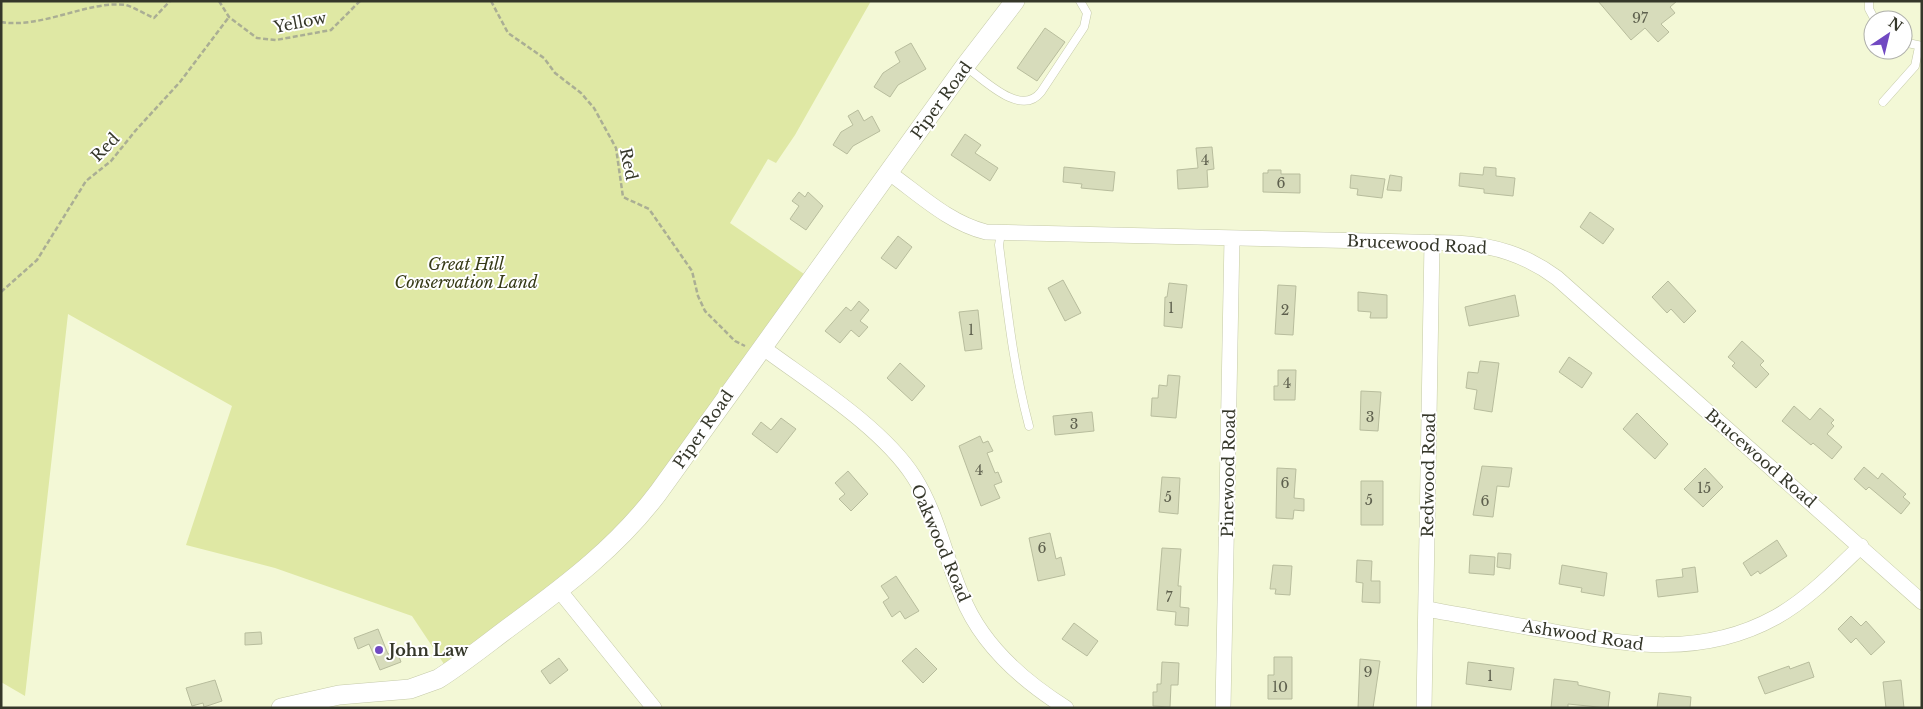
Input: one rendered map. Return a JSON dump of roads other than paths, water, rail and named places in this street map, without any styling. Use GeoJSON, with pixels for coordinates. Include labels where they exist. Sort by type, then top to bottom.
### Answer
{"type":"FeatureCollection","features":[{"type":"Feature","properties":{"kind":"street","name":"Piper Road"},"geometry":{"type":"LineString","coordinates":[[281,708],[339,696],[410,689],[431,682],[452,669],[593,564],[636,521],[965,66],[1015,1]]}},
{"type":"Feature","properties":{"kind":"street","name":"Brucewood Road"},"geometry":{"type":"LineString","coordinates":[[888,172],[962,223],[980,231],[1432,242],[1495,247],[1541,266],[1557,278],[1922,602]]}},
{"type":"Feature","properties":{"kind":"street","name":"Pinewood Road"},"geometry":{"type":"LineString","coordinates":[[1223,708],[1232,238]]}},
{"type":"Feature","properties":{"kind":"street","name":"Redwood Road"},"geometry":{"type":"LineString","coordinates":[[1424,708],[1432,242]]}},
{"type":"Feature","properties":{"kind":"street","name":"Oakwood Road"},"geometry":{"type":"LineString","coordinates":[[759,351],[858,419],[897,456],[913,476],[929,506],[962,598],[984,636],[1005,660],[1038,690],[1066,708]]}},
{"type":"Feature","properties":{"kind":"street","name":"Ashwood Road"},"geometry":{"type":"LineString","coordinates":[[1426,609],[1607,642],[1646,645],[1686,645],[1740,633],[1777,616],[1813,591],[1860,546]]}},
{"type":"Feature","properties":{"kind":"street"},"geometry":{"type":"LineString","coordinates":[[559,590],[654,708]]}},
{"type":"Feature","properties":{"kind":"lane"},"geometry":{"type":"LineString","coordinates":[[965,66],[1009,98],[1025,102],[1031,101],[1041,92],[1084,27],[1087,13],[1080,1]]}},
{"type":"Feature","properties":{"kind":"lane"},"geometry":{"type":"LineString","coordinates":[[1883,102],[1915,66],[1920,46]]}},
{"type":"Feature","properties":{"kind":"lane"},"geometry":{"type":"LineString","coordinates":[[1001,233],[999,245],[1013,357],[1029,426]]}},
{"type":"Feature","properties":{"kind":"place","name":"John Law"},"geometry":{"type":"Point","coordinates":[379,650]}},
{"type":"Feature","properties":{"kind":"park label","name":"Great Hill Conservation Land"},"geometry":{"type":"Point","coordinates":[466,273]}}]}
